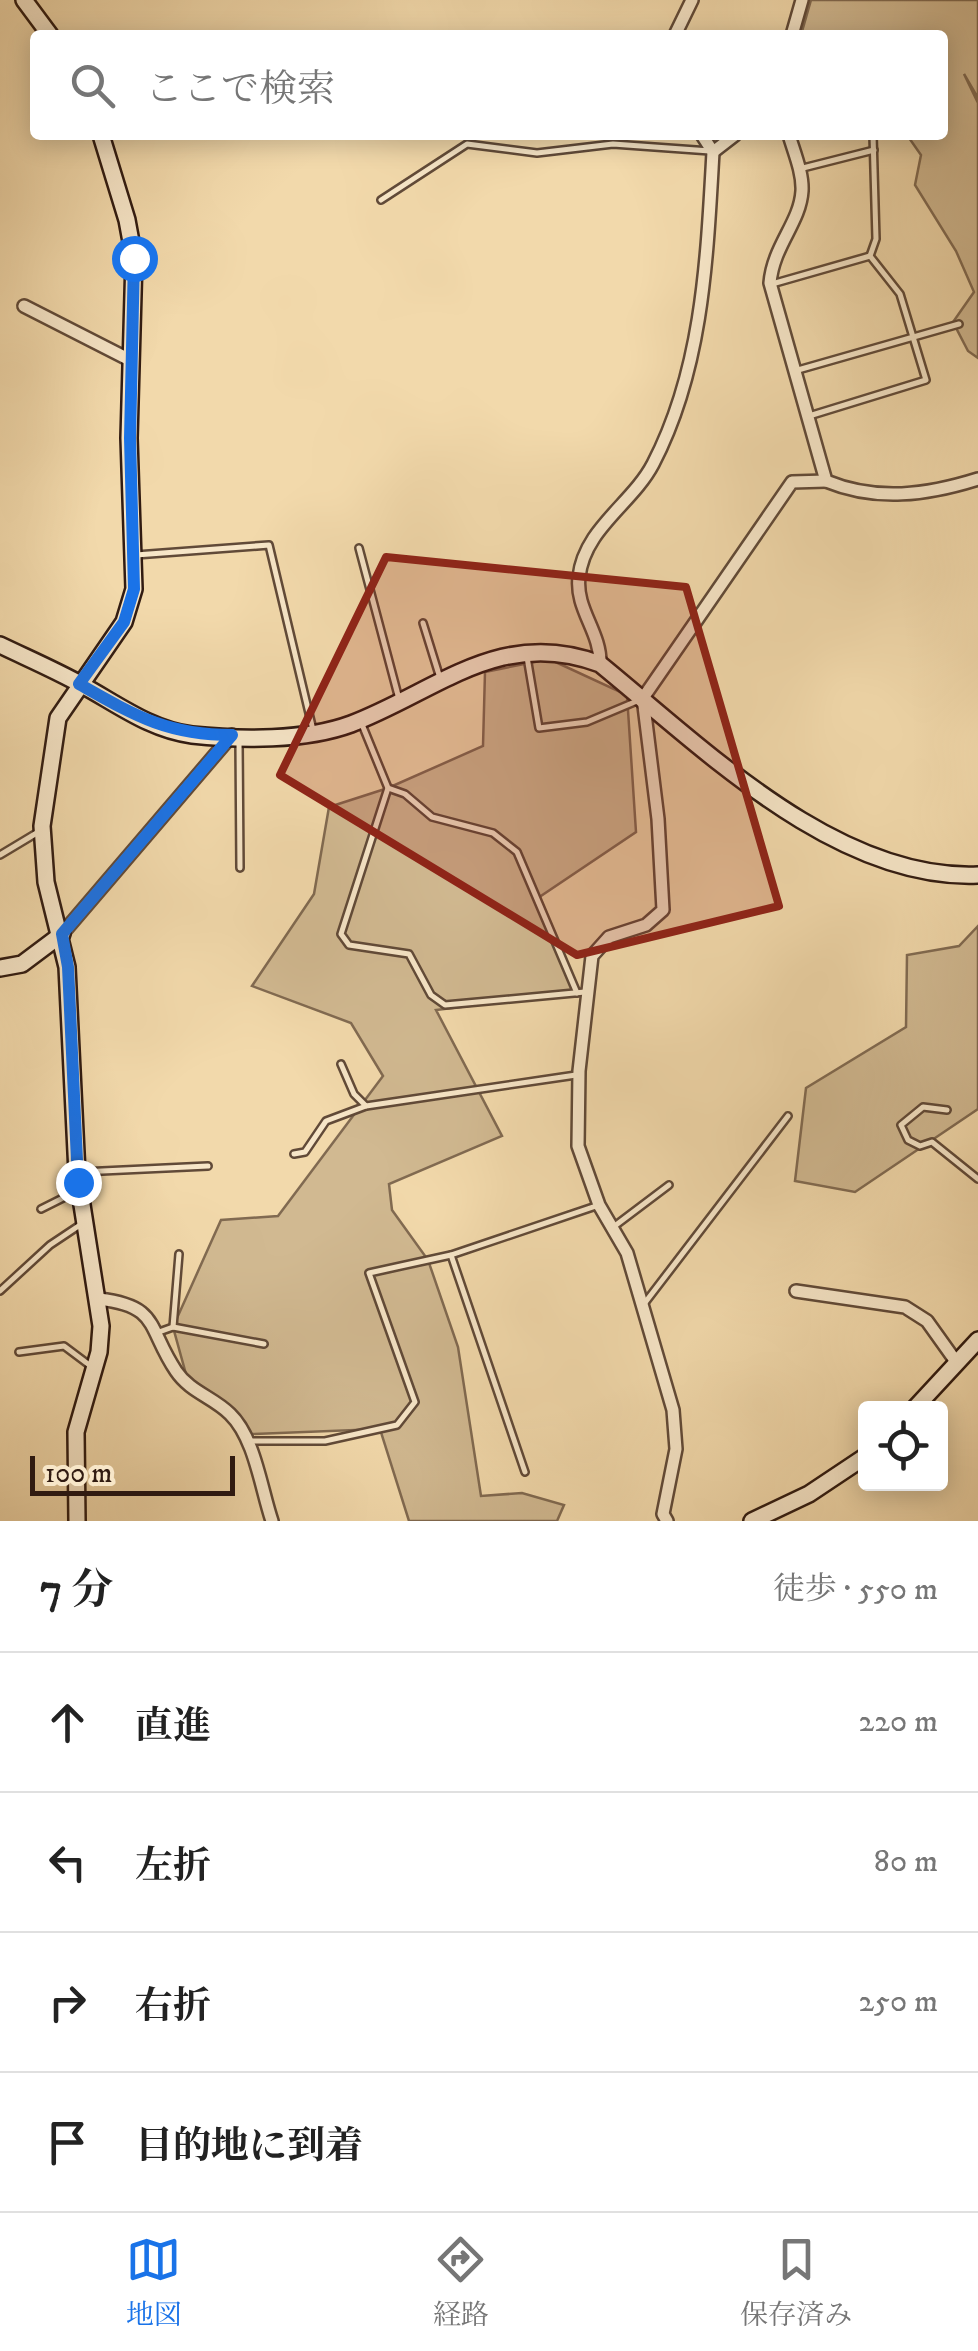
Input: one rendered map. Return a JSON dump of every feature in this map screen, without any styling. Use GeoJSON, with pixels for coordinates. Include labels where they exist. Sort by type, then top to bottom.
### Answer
{"type":"FeatureCollection","features":[{"type":"Feature","properties":{"kind":"street"},"geometry":{"type":"LineString","coordinates":[[24,0],[46,30]]}},
{"type":"Feature","properties":{"kind":"street"},"geometry":{"type":"LineString","coordinates":[[677,30],[692,0]]}},
{"type":"Feature","properties":{"kind":"street"},"geometry":{"type":"LineString","coordinates":[[793,30],[802,0]]}},
{"type":"Feature","properties":{"kind":"street"},"geometry":{"type":"LineString","coordinates":[[77,1521],[76,1432],[94,1369],[101,1326],[78,1181],[68,967],[46,882],[42,829],[58,718],[124,622],[134,589],[130,360],[134,258],[127,220],[102,140]]}},
{"type":"Feature","properties":{"kind":"street"},"geometry":{"type":"LineString","coordinates":[[600,664],[600,642],[582,607],[578,577],[592,540],[652,466],[676,403],[705,289],[713,152],[705,140]]}},
{"type":"Feature","properties":{"kind":"street"},"geometry":{"type":"LineString","coordinates":[[713,152],[729,140]]}},
{"type":"Feature","properties":{"kind":"street"},"geometry":{"type":"LineString","coordinates":[[791,140],[803,188],[799,209],[772,259],[771,285],[826,481]]}},
{"type":"Feature","properties":{"kind":"street"},"geometry":{"type":"LineString","coordinates":[[24,306],[130,360]]}},
{"type":"Feature","properties":{"kind":"street"},"geometry":{"type":"LineString","coordinates":[[667,1521],[663,1514],[676,1449],[673,1410],[627,1253],[599,1204],[578,1146],[583,993],[592,956],[610,937],[646,925],[663,910],[658,819],[642,698],[792,482],[826,481],[848,490],[918,496],[978,479]]}},
{"type":"Feature","properties":{"kind":"street"},"geometry":{"type":"LineString","coordinates":[[0,644],[148,722],[193,735],[314,732],[360,720],[440,678],[493,658],[526,654],[580,656],[600,664],[728,770],[823,834],[921,868],[978,875]]}},
{"type":"Feature","properties":{"kind":"street"},"geometry":{"type":"LineString","coordinates":[[0,968],[22,964],[62,934],[235,735]]}},
{"type":"Feature","properties":{"kind":"street"},"geometry":{"type":"LineString","coordinates":[[796,1291],[906,1306],[927,1320],[957,1363]]}},
{"type":"Feature","properties":{"kind":"street"},"geometry":{"type":"LineString","coordinates":[[99,1299],[132,1303],[146,1312],[176,1370],[196,1392],[230,1414],[246,1440],[272,1521]]}},
{"type":"Feature","properties":{"kind":"street"},"geometry":{"type":"LineString","coordinates":[[922,1401],[978,1340]]}},
{"type":"Feature","properties":{"kind":"street"},"geometry":{"type":"LineString","coordinates":[[752,1521],[780,1515],[858,1461]]}},
{"type":"Feature","properties":{"kind":"lane"},"geometry":{"type":"LineString","coordinates":[[870,256],[876,239],[873,140]]}},
{"type":"Feature","properties":{"kind":"lane"},"geometry":{"type":"LineString","coordinates":[[382,200],[467,144],[538,153],[614,144],[713,152]]}},
{"type":"Feature","properties":{"kind":"lane"},"geometry":{"type":"LineString","coordinates":[[800,169],[874,150]]}},
{"type":"Feature","properties":{"kind":"lane"},"geometry":{"type":"LineString","coordinates":[[771,285],[870,256]]}},
{"type":"Feature","properties":{"kind":"lane"},"geometry":{"type":"LineString","coordinates":[[809,416],[926,380],[900,294],[870,256]]}},
{"type":"Feature","properties":{"kind":"lane"},"geometry":{"type":"LineString","coordinates":[[796,371],[959,324]]}},
{"type":"Feature","properties":{"kind":"lane"},"geometry":{"type":"LineString","coordinates":[[134,555],[269,545],[314,732]]}},
{"type":"Feature","properties":{"kind":"lane"},"geometry":{"type":"LineString","coordinates":[[359,548],[399,699]]}},
{"type":"Feature","properties":{"kind":"lane"},"geometry":{"type":"LineString","coordinates":[[423,624],[440,678]]}},
{"type":"Feature","properties":{"kind":"lane"},"geometry":{"type":"LineString","coordinates":[[526,654],[539,728],[587,722],[642,698]]}},
{"type":"Feature","properties":{"kind":"lane"},"geometry":{"type":"LineString","coordinates":[[360,720],[388,788],[341,934],[349,945],[409,954],[431,994],[445,1004],[583,993],[517,852],[493,834],[432,817],[405,794],[388,788]]}},
{"type":"Feature","properties":{"kind":"lane"},"geometry":{"type":"LineString","coordinates":[[235,735],[240,868]]}},
{"type":"Feature","properties":{"kind":"lane"},"geometry":{"type":"LineString","coordinates":[[0,856],[42,829]]}},
{"type":"Feature","properties":{"kind":"lane"},"geometry":{"type":"LineString","coordinates":[[341,1064],[354,1094],[366,1106]]}},
{"type":"Feature","properties":{"kind":"lane"},"geometry":{"type":"LineString","coordinates":[[294,1154],[304,1152],[326,1121],[366,1106],[579,1075]]}},
{"type":"Feature","properties":{"kind":"lane"},"geometry":{"type":"LineString","coordinates":[[946,1110],[922,1107],[901,1126],[908,1140],[920,1146],[932,1142],[978,1179]]}},
{"type":"Feature","properties":{"kind":"lane"},"geometry":{"type":"LineString","coordinates":[[644,1304],[788,1116]]}},
{"type":"Feature","properties":{"kind":"lane"},"geometry":{"type":"LineString","coordinates":[[41,1209],[78,1181],[208,1166]]}},
{"type":"Feature","properties":{"kind":"lane"},"geometry":{"type":"LineString","coordinates":[[612,1228],[669,1185]]}},
{"type":"Feature","properties":{"kind":"lane"},"geometry":{"type":"LineString","coordinates":[[246,1440],[325,1440],[397,1424],[415,1402],[369,1273],[451,1255],[599,1204]]}},
{"type":"Feature","properties":{"kind":"lane"},"geometry":{"type":"LineString","coordinates":[[0,1291],[50,1245],[86,1222]]}},
{"type":"Feature","properties":{"kind":"lane"},"geometry":{"type":"LineString","coordinates":[[173,1327],[179,1254]]}},
{"type":"Feature","properties":{"kind":"lane"},"geometry":{"type":"LineString","coordinates":[[451,1255],[525,1472]]}},
{"type":"Feature","properties":{"kind":"lane"},"geometry":{"type":"LineString","coordinates":[[157,1332],[173,1327],[264,1344]]}},
{"type":"Feature","properties":{"kind":"lane"},"geometry":{"type":"LineString","coordinates":[[19,1352],[64,1346],[94,1369]]}},
{"type":"Feature","properties":{"kind":"highlighted area"},"geometry":{"type":"Polygon","coordinates":[[[386,557],[686,587],[779,906],[577,955],[280,775],[386,557]]]}},
{"type":"Feature","properties":{"kind":"shaded area"},"geometry":{"type":"Polygon","coordinates":[[[811,0],[978,0],[978,98],[964,74],[978,103],[978,358],[968,351],[953,322],[974,292],[956,251],[915,185],[921,155],[910,140],[948,140],[948,30],[802,30],[811,0]]]}},
{"type":"Feature","properties":{"kind":"shaded area"},"geometry":{"type":"Polygon","coordinates":[[[549,659],[627,695],[636,832],[535,900],[577,993],[436,1010],[502,1136],[389,1184],[392,1210],[428,1260],[458,1347],[481,1496],[522,1493],[564,1505],[557,1521],[409,1521],[380,1429],[252,1434],[189,1385],[173,1327],[221,1220],[278,1216],[383,1076],[351,1023],[252,986],[314,894],[329,807],[388,788],[483,746],[485,672],[549,659]]]}},
{"type":"Feature","properties":{"kind":"shaded area"},"geometry":{"type":"Polygon","coordinates":[[[978,926],[978,1109],[855,1192],[795,1181],[806,1088],[906,1027],[907,955],[959,946],[978,926]]]}},
{"type":"Feature","properties":{"kind":"route"},"geometry":{"type":"LineString","coordinates":[[78,1182],[68,967],[62,934],[232,735],[174,731],[148,722],[79,684],[124,622],[134,589],[130,360],[134,258]]}}]}
